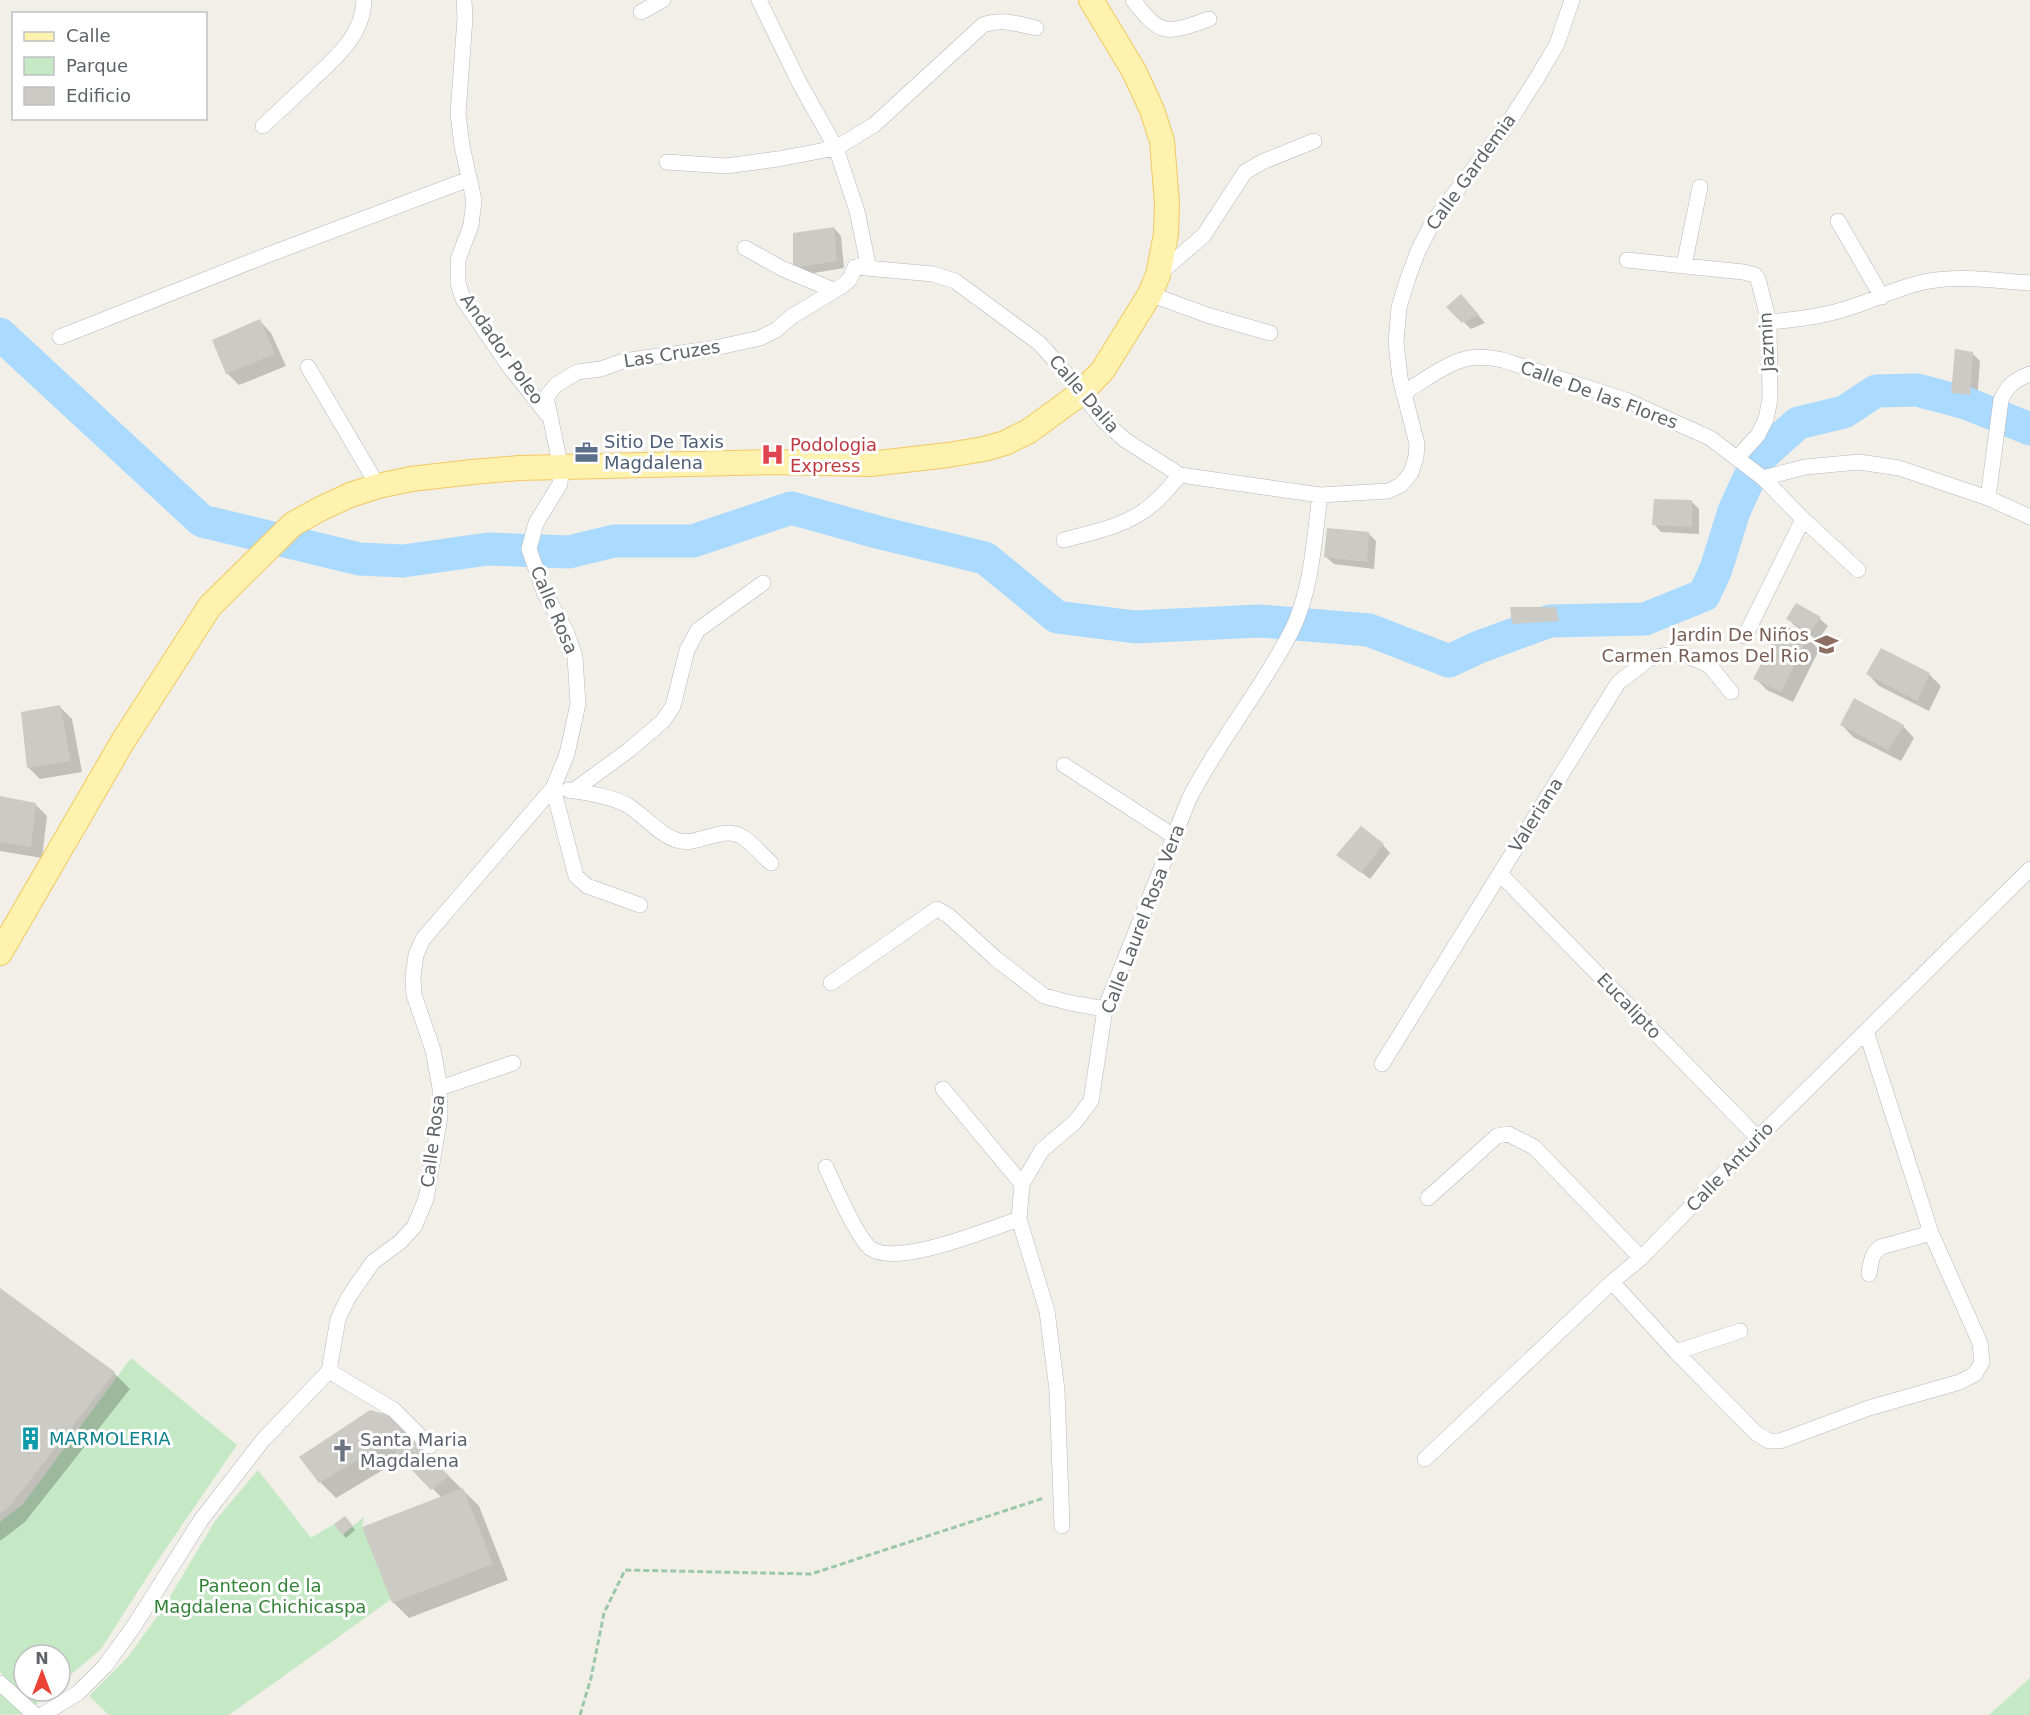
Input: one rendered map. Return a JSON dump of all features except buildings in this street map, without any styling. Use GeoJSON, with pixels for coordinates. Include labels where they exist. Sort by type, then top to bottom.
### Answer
{"type":"FeatureCollection","features":[{"type":"Feature","properties":{"kind":"main road"},"geometry":{"type":"LineString","coordinates":[[0,953],[123,741],[210,606],[293,524],[340,500],[378,486],[443,474],[519,468],[770,462],[870,464],[948,455],[1005,443],[1029,431],[1081,393],[1103,370],[1154,284],[1166,234],[1167,204],[1162,141],[1152,110],[1134,71],[1091,0]]}},
{"type":"Feature","properties":{"kind":"street"},"geometry":{"type":"LineString","coordinates":[[263,126],[343,51],[355,33],[361,18],[364,0]]}},
{"type":"Feature","properties":{"kind":"street","name":"Andador Poleo"},"geometry":{"type":"LineString","coordinates":[[465,0],[458,114],[474,200],[471,225],[458,260],[458,283],[463,300],[502,357],[548,414]]}},
{"type":"Feature","properties":{"kind":"street"},"geometry":{"type":"LineString","coordinates":[[641,12],[663,0]]}},
{"type":"Feature","properties":{"kind":"street"},"geometry":{"type":"LineString","coordinates":[[759,0],[800,84],[836,148]]}},
{"type":"Feature","properties":{"kind":"street"},"geometry":{"type":"LineString","coordinates":[[1132,0],[1149,21],[1162,28],[1175,31],[1209,19]]}},
{"type":"Feature","properties":{"kind":"street","name":"Calle Gardemia"},"geometry":{"type":"LineString","coordinates":[[1416,457],[1417,444],[1403,393],[1397,360],[1396,327],[1399,307],[1418,251],[1434,220],[1507,125],[1537,78],[1557,44],[1572,0]]}},
{"type":"Feature","properties":{"kind":"street"},"geometry":{"type":"LineString","coordinates":[[667,162],[726,166],[836,148],[874,125],[983,26],[992,22],[1006,21],[1036,28]]}},
{"type":"Feature","properties":{"kind":"street"},"geometry":{"type":"LineString","coordinates":[[1270,333],[1207,315],[1154,284],[1204,235],[1245,172],[1262,162],[1314,141]]}},
{"type":"Feature","properties":{"kind":"street","name":"Las Cruzes"},"geometry":{"type":"LineString","coordinates":[[561,468],[546,397],[556,385],[577,372],[601,369],[623,361],[710,349],[760,338],[776,330],[791,317],[850,279],[855,267],[868,264],[857,211],[836,148]]}},
{"type":"Feature","properties":{"kind":"street"},"geometry":{"type":"LineString","coordinates":[[60,337],[469,179]]}},
{"type":"Feature","properties":{"kind":"street"},"geometry":{"type":"LineString","coordinates":[[1684,265],[1700,188]]}},
{"type":"Feature","properties":{"kind":"street"},"geometry":{"type":"LineString","coordinates":[[1838,221],[1882,297]]}},
{"type":"Feature","properties":{"kind":"street"},"geometry":{"type":"LineString","coordinates":[[745,248],[783,269],[833,290]]}},
{"type":"Feature","properties":{"kind":"street","name":"Jazmin"},"geometry":{"type":"LineString","coordinates":[[1627,260],[1755,275],[1762,288],[1769,322],[1770,399],[1766,419],[1758,435],[1738,458]]}},
{"type":"Feature","properties":{"kind":"street","name":"Calle Dalia"},"geometry":{"type":"LineString","coordinates":[[855,267],[933,274],[955,281],[1039,343],[1102,420],[1125,440],[1180,475],[1320,495],[1388,491],[1401,485],[1411,473],[1416,457]]}},
{"type":"Feature","properties":{"kind":"street"},"geometry":{"type":"LineString","coordinates":[[1769,322],[1841,311],[1913,284],[1931,280],[1975,279],[2030,283]]}},
{"type":"Feature","properties":{"kind":"street","name":"Calle De las Flores"},"geometry":{"type":"LineString","coordinates":[[1403,393],[1452,364],[1467,358],[1483,357],[1503,360],[1628,401],[1710,438],[1738,458],[1858,570]]}},
{"type":"Feature","properties":{"kind":"street"},"geometry":{"type":"LineString","coordinates":[[308,367],[378,486]]}},
{"type":"Feature","properties":{"kind":"street"},"geometry":{"type":"LineString","coordinates":[[1988,498],[2001,400],[2007,387],[2017,379],[2030,374]]}},
{"type":"Feature","properties":{"kind":"street"},"geometry":{"type":"LineString","coordinates":[[1762,478],[1805,467],[1836,462],[1859,462],[1899,468],[1988,498],[2030,517]]}},
{"type":"Feature","properties":{"kind":"street","name":"Calle Rosa"},"geometry":{"type":"LineString","coordinates":[[329,1371],[338,1319],[348,1298],[374,1262],[400,1242],[414,1227],[426,1199],[440,1116],[440,1088],[433,1050],[414,995],[413,976],[416,955],[423,939],[553,788],[567,754],[573,731],[578,704],[575,657],[566,631],[544,592],[529,549],[536,523],[560,484],[561,468]]}},
{"type":"Feature","properties":{"kind":"street"},"geometry":{"type":"LineString","coordinates":[[1064,540],[1118,525],[1140,514],[1155,502],[1180,475]]}},
{"type":"Feature","properties":{"kind":"street","name":"Calle Laurel Rosa Vera"},"geometry":{"type":"LineString","coordinates":[[1062,1526],[1057,1390],[1047,1311],[1019,1219],[1022,1184],[1042,1150],[1075,1122],[1090,1101],[1105,1009],[1189,799],[1204,770],[1257,688],[1292,628],[1309,580],[1320,495]]}},
{"type":"Feature","properties":{"kind":"street"},"geometry":{"type":"LineString","coordinates":[[1745,636],[1803,519]]}},
{"type":"Feature","properties":{"kind":"street"},"geometry":{"type":"LineString","coordinates":[[573,791],[629,750],[663,721],[673,706],[687,650],[699,630],[763,583]]}},
{"type":"Feature","properties":{"kind":"street","name":"Valeriana"},"geometry":{"type":"LineString","coordinates":[[1382,1064],[1618,683],[1650,658],[1681,653],[1710,666],[1731,692]]}},
{"type":"Feature","properties":{"kind":"street"},"geometry":{"type":"LineString","coordinates":[[1064,765],[1175,837]]}},
{"type":"Feature","properties":{"kind":"street"},"geometry":{"type":"LineString","coordinates":[[640,905],[587,885],[576,876],[553,788],[626,804],[678,841],[690,842],[722,833],[734,833],[743,837],[771,863]]}},
{"type":"Feature","properties":{"kind":"street","name":"Calle Anturio"},"geometry":{"type":"LineString","coordinates":[[1425,1460],[1612,1282],[1641,1258],[1758,1138],[2030,869]]}},
{"type":"Feature","properties":{"kind":"street","name":"Eucalipto"},"geometry":{"type":"LineString","coordinates":[[1500,874],[1758,1138]]}},
{"type":"Feature","properties":{"kind":"street"},"geometry":{"type":"LineString","coordinates":[[831,983],[937,909],[949,916],[995,958],[1044,996],[1105,1009]]}},
{"type":"Feature","properties":{"kind":"street"},"geometry":{"type":"LineString","coordinates":[[1612,1282],[1676,1352],[1756,1433],[1769,1441],[1780,1441],[1869,1408],[1960,1382],[1975,1374],[1982,1362],[1980,1343],[1931,1233],[1866,1031]]}},
{"type":"Feature","properties":{"kind":"street"},"geometry":{"type":"LineString","coordinates":[[440,1088],[513,1063]]}},
{"type":"Feature","properties":{"kind":"street"},"geometry":{"type":"LineString","coordinates":[[943,1089],[1022,1184]]}},
{"type":"Feature","properties":{"kind":"street"},"geometry":{"type":"LineString","coordinates":[[1428,1198],[1497,1136],[1508,1134],[1534,1147],[1641,1258]]}},
{"type":"Feature","properties":{"kind":"street"},"geometry":{"type":"LineString","coordinates":[[826,1167],[863,1241],[878,1253],[917,1252],[1019,1219]]}},
{"type":"Feature","properties":{"kind":"street"},"geometry":{"type":"LineString","coordinates":[[1869,1274],[1872,1257],[1881,1247],[1931,1233]]}},
{"type":"Feature","properties":{"kind":"street"},"geometry":{"type":"LineString","coordinates":[[1676,1352],[1740,1331]]}},
{"type":"Feature","properties":{"kind":"street"},"geometry":{"type":"LineString","coordinates":[[42,1715],[78,1693],[105,1666],[134,1626],[201,1520],[263,1440],[329,1371],[394,1410],[430,1446]]}},
{"type":"Feature","properties":{"kind":"street"},"geometry":{"type":"LineString","coordinates":[[0,1683],[36,1715]]}},
{"type":"Feature","properties":{"kind":"path"},"geometry":{"type":"LineString","coordinates":[[580,1715],[591,1678],[604,1613],[625,1570],[811,1574],[1059,1493]]}},
{"type":"Feature","properties":{"kind":"green space"},"geometry":{"type":"Polygon","coordinates":[[[131,1358],[237,1445],[158,1560],[101,1649],[72,1674],[72,1643],[12,1643],[12,1683],[0,1672],[0,1522],[23,1504],[131,1358]]]}},
{"type":"Feature","properties":{"kind":"green space","name":"Panteon de la Magdalena Chichicaspa"},"geometry":{"type":"Polygon","coordinates":[[[258,1470],[311,1538],[334,1524],[342,1535],[364,1517],[362,1527],[400,1593],[229,1715],[109,1715],[89,1696],[127,1658],[162,1610],[215,1521],[258,1470]]]}},
{"type":"Feature","properties":{"kind":"green space"},"geometry":{"type":"Polygon","coordinates":[[[2030,1678],[2030,1715],[1989,1715],[2030,1678]]]}},
{"type":"Feature","properties":{"kind":"green space"},"geometry":{"type":"Polygon","coordinates":[[[0,1693],[24,1714],[0,1715],[0,1693]]]}},
{"type":"Feature","properties":{"kind":"waterway"},"geometry":{"type":"LineString","coordinates":[[0,334],[202,521],[359,559],[403,561],[488,549],[569,552],[614,541],[693,541],[791,508],[985,558],[1057,617],[1135,627],[1259,621],[1369,630],[1449,661],[1479,647],[1550,621],[1645,619],[1704,595],[1716,569],[1734,511],[1758,459],[1798,423],[1844,412],[1876,391],[1917,390],[1966,403],[2030,429]]}},
{"type":"Feature","properties":{"kind":"place","name":"Sitio De Taxis Magdalena"},"geometry":{"type":"Point","coordinates":[586,452]}},
{"type":"Feature","properties":{"kind":"place","name":"Podologia Express"},"geometry":{"type":"Point","coordinates":[772,455]}},
{"type":"Feature","properties":{"kind":"place","name":"Jardin De Niños Carmen Ramos Del Rio"},"geometry":{"type":"Point","coordinates":[1827,645]}},
{"type":"Feature","properties":{"kind":"place","name":"MARMOLERIA"},"geometry":{"type":"Point","coordinates":[31,1439]}},
{"type":"Feature","properties":{"kind":"place","name":"Santa Maria Magdalena"},"geometry":{"type":"Point","coordinates":[342,1450]}}]}
